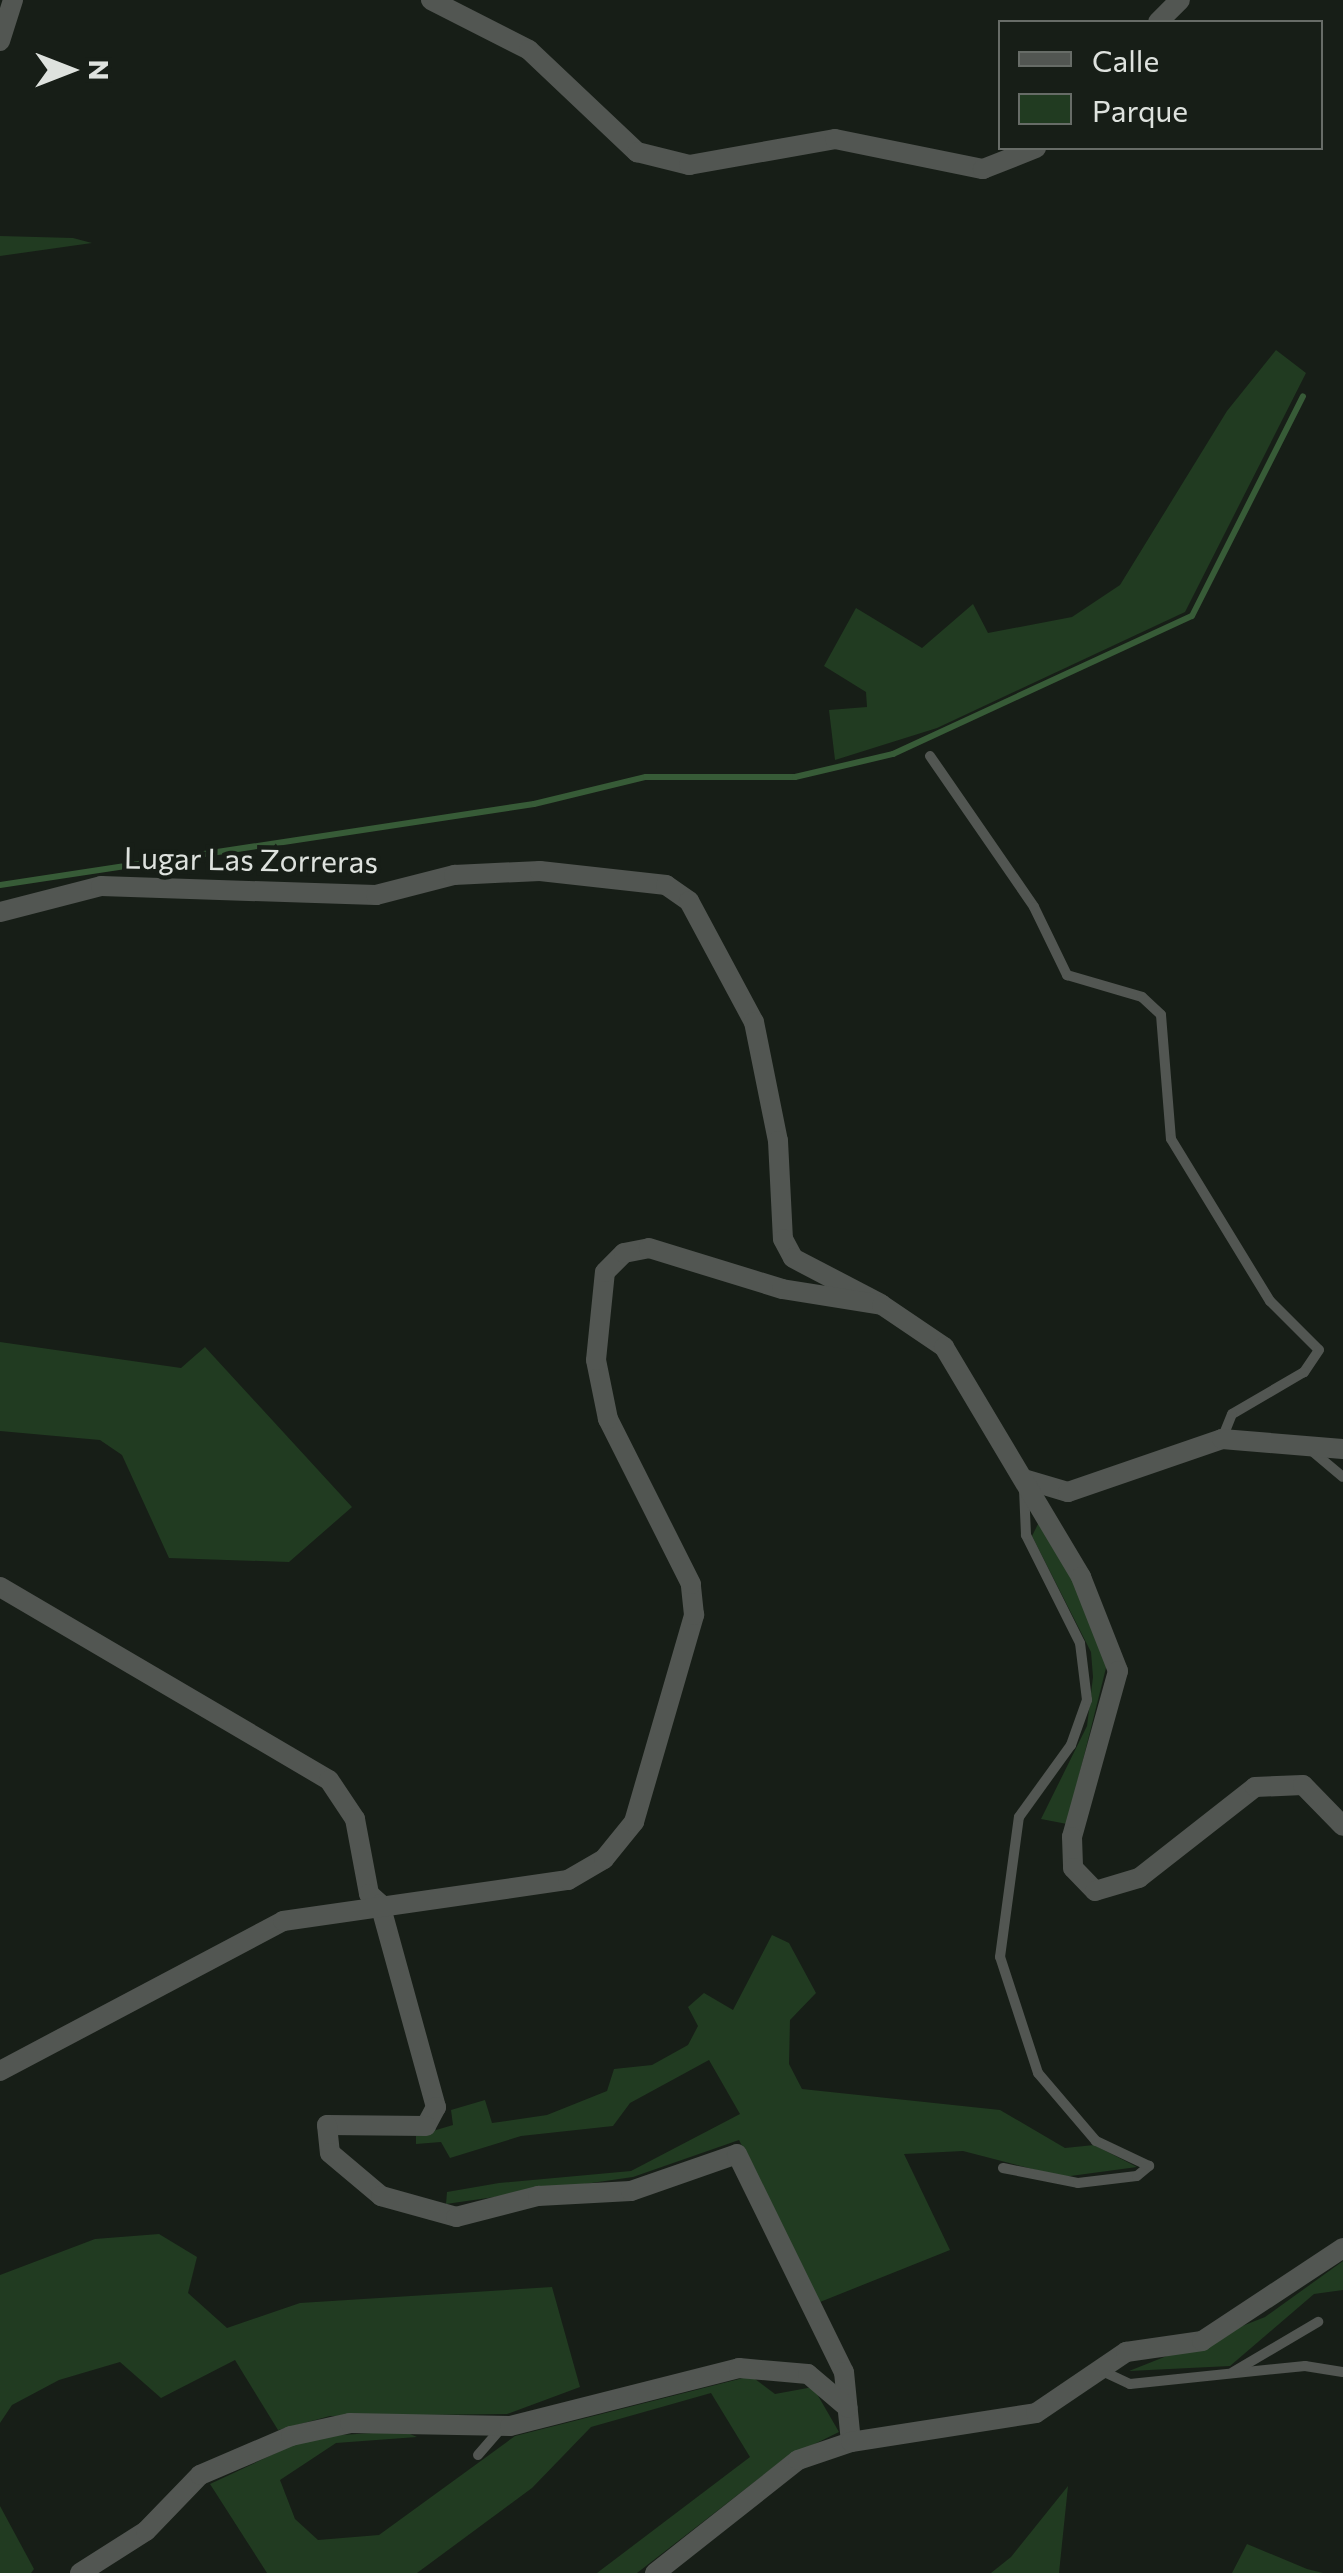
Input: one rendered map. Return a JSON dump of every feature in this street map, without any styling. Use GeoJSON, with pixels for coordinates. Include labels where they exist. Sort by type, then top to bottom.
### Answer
{"type":"FeatureCollection","features":[{"type":"Feature","properties":{"kind":"street"},"geometry":{"type":"LineString","coordinates":[[0,41],[14,0]]}},
{"type":"Feature","properties":{"kind":"street"},"geometry":{"type":"LineString","coordinates":[[431,0],[529,50],[637,152],[671,160],[836,139],[983,168],[1031,150]]}},
{"type":"Feature","properties":{"kind":"street"},"geometry":{"type":"LineString","coordinates":[[1160,20],[1180,0]]}},
{"type":"Feature","properties":{"kind":"street","name":"Lugar Las Zorreras"},"geometry":{"type":"LineString","coordinates":[[0,912],[101,886],[376,896],[454,875],[540,872],[666,885],[690,901],[754,1022],[778,1141],[783,1239],[794,1258],[876,1294],[882,1305],[944,1347],[1081,1578],[1118,1671],[1116,1701],[1080,1788],[1073,1868],[1095,1891],[1139,1878],[1255,1787],[1283,1782],[1322,1796],[1343,1826]]}},
{"type":"Feature","properties":{"kind":"street"},"geometry":{"type":"LineString","coordinates":[[0,2071],[222,1948],[284,1922],[380,1904],[568,1880],[604,1859],[634,1822],[694,1616],[691,1584],[608,1419],[596,1360],[605,1272],[624,1253],[648,1248],[782,1289],[882,1305]]}},
{"type":"Feature","properties":{"kind":"street"},"geometry":{"type":"LineString","coordinates":[[1024,1479],[1068,1492],[1222,1438],[1343,1449]]}},
{"type":"Feature","properties":{"kind":"street"},"geometry":{"type":"LineString","coordinates":[[0,1588],[329,1780],[354,1818],[368,1894],[380,1904],[436,2107],[426,2126],[326,2126],[330,2153],[381,2196],[456,2217],[538,2196],[631,2190],[737,2154],[844,2372],[851,2442]]}},
{"type":"Feature","properties":{"kind":"street"},"geometry":{"type":"LineString","coordinates":[[656,2573],[798,2460],[851,2442],[1036,2413],[1126,2352],[1202,2341],[1343,2248]]}},
{"type":"Feature","properties":{"kind":"street"},"geometry":{"type":"LineString","coordinates":[[80,2573],[146,2530],[200,2474],[291,2436],[350,2422],[503,2425],[738,2368],[808,2374],[848,2408]]}},
{"type":"Feature","properties":{"kind":"lane"},"geometry":{"type":"LineString","coordinates":[[930,756],[1034,907],[1067,975],[1142,996],[1161,1016],[1171,1139],[1270,1301],[1319,1350],[1304,1372],[1232,1414],[1222,1438]]}},
{"type":"Feature","properties":{"kind":"lane"},"geometry":{"type":"LineString","coordinates":[[1305,1446],[1343,1478]]}},
{"type":"Feature","properties":{"kind":"lane"},"geometry":{"type":"LineString","coordinates":[[1003,2168],[1078,2183],[1137,2176],[1149,2166],[1096,2140],[1038,2073],[1000,1957],[1019,1817],[1071,1744],[1087,1700],[1080,1643],[1026,1535],[1024,1479]]}},
{"type":"Feature","properties":{"kind":"lane"},"geometry":{"type":"LineString","coordinates":[[1232,2372],[1318,2322]]}},
{"type":"Feature","properties":{"kind":"lane"},"geometry":{"type":"LineString","coordinates":[[1100,2370],[1130,2384],[1232,2372],[1343,2372]]}},
{"type":"Feature","properties":{"kind":"lane"},"geometry":{"type":"LineString","coordinates":[[478,2456],[503,2425]]}},
{"type":"Feature","properties":{"kind":"green space"},"geometry":{"type":"Polygon","coordinates":[[[0,236],[73,238],[92,243],[0,256],[0,236]]]}},
{"type":"Feature","properties":{"kind":"green space"},"geometry":{"type":"Polygon","coordinates":[[[1276,350],[1306,373],[1185,612],[937,728],[835,760],[829,710],[867,707],[866,692],[824,666],[856,608],[922,648],[973,604],[988,633],[1072,617],[1120,585],[1227,411],[1276,350]]]}},
{"type":"Feature","properties":{"kind":"green space"},"geometry":{"type":"Polygon","coordinates":[[[0,1342],[181,1368],[205,1347],[352,1507],[289,1562],[169,1558],[122,1455],[100,1440],[0,1431],[0,1342]]]}},
{"type":"Feature","properties":{"kind":"green space"},"geometry":{"type":"Polygon","coordinates":[[[1040,1520],[1076,1580],[1107,1664],[1067,1824],[1041,1819],[1087,1726],[1093,1677],[1091,1652],[1032,1536],[1040,1520]]]}},
{"type":"Feature","properties":{"kind":"green space"},"geometry":{"type":"Polygon","coordinates":[[[772,1935],[789,1943],[816,1993],[790,2020],[789,2064],[802,2089],[1000,2110],[1065,2148],[1094,2145],[1137,2167],[1063,2177],[963,2151],[904,2154],[950,2250],[820,2302],[739,2140],[633,2177],[446,2204],[447,2192],[499,2183],[631,2171],[740,2114],[709,2060],[630,2103],[613,2126],[521,2136],[450,2158],[441,2142],[416,2144],[416,2136],[453,2125],[451,2110],[485,2100],[492,2123],[547,2115],[607,2091],[614,2069],[652,2065],[688,2045],[698,2026],[688,2007],[704,1993],[733,2010],[772,1935]]]}},
{"type":"Feature","properties":{"kind":"green space"},"geometry":{"type":"Polygon","coordinates":[[[159,2234],[197,2257],[188,2293],[227,2328],[300,2303],[552,2287],[580,2387],[507,2414],[330,2416],[278,2430],[235,2360],[161,2398],[120,2362],[59,2380],[12,2405],[0,2423],[0,2275],[95,2239],[159,2234]]]}},
{"type":"Feature","properties":{"kind":"green space"},"geometry":{"type":"Polygon","coordinates":[[[1343,2261],[1343,2290],[1314,2294],[1230,2366],[1129,2371],[1265,2317],[1343,2261]]]}},
{"type":"Feature","properties":{"kind":"green space"},"geometry":{"type":"Polygon","coordinates":[[[751,2376],[775,2394],[813,2387],[839,2432],[784,2459],[637,2573],[597,2573],[750,2457],[711,2393],[591,2427],[532,2488],[417,2573],[267,2573],[210,2484],[310,2437],[403,2431],[417,2437],[336,2443],[280,2480],[295,2519],[318,2540],[379,2535],[515,2436],[751,2376]]]}},
{"type":"Feature","properties":{"kind":"green space"},"geometry":{"type":"Polygon","coordinates":[[[1068,2486],[1059,2573],[991,2573],[1011,2557],[1068,2486]]]}},
{"type":"Feature","properties":{"kind":"green space"},"geometry":{"type":"Polygon","coordinates":[[[0,2506],[34,2569],[31,2573],[0,2573],[0,2506]]]}},
{"type":"Feature","properties":{"kind":"green space"},"geometry":{"type":"Polygon","coordinates":[[[1247,2544],[1307,2569],[1323,2573],[1232,2573],[1247,2544]]]}},
{"type":"Feature","properties":{"kind":"waterway"},"geometry":{"type":"LineString","coordinates":[[0,885],[534,804],[646,777],[795,777],[893,754],[1192,616],[1303,396]]}}]}
